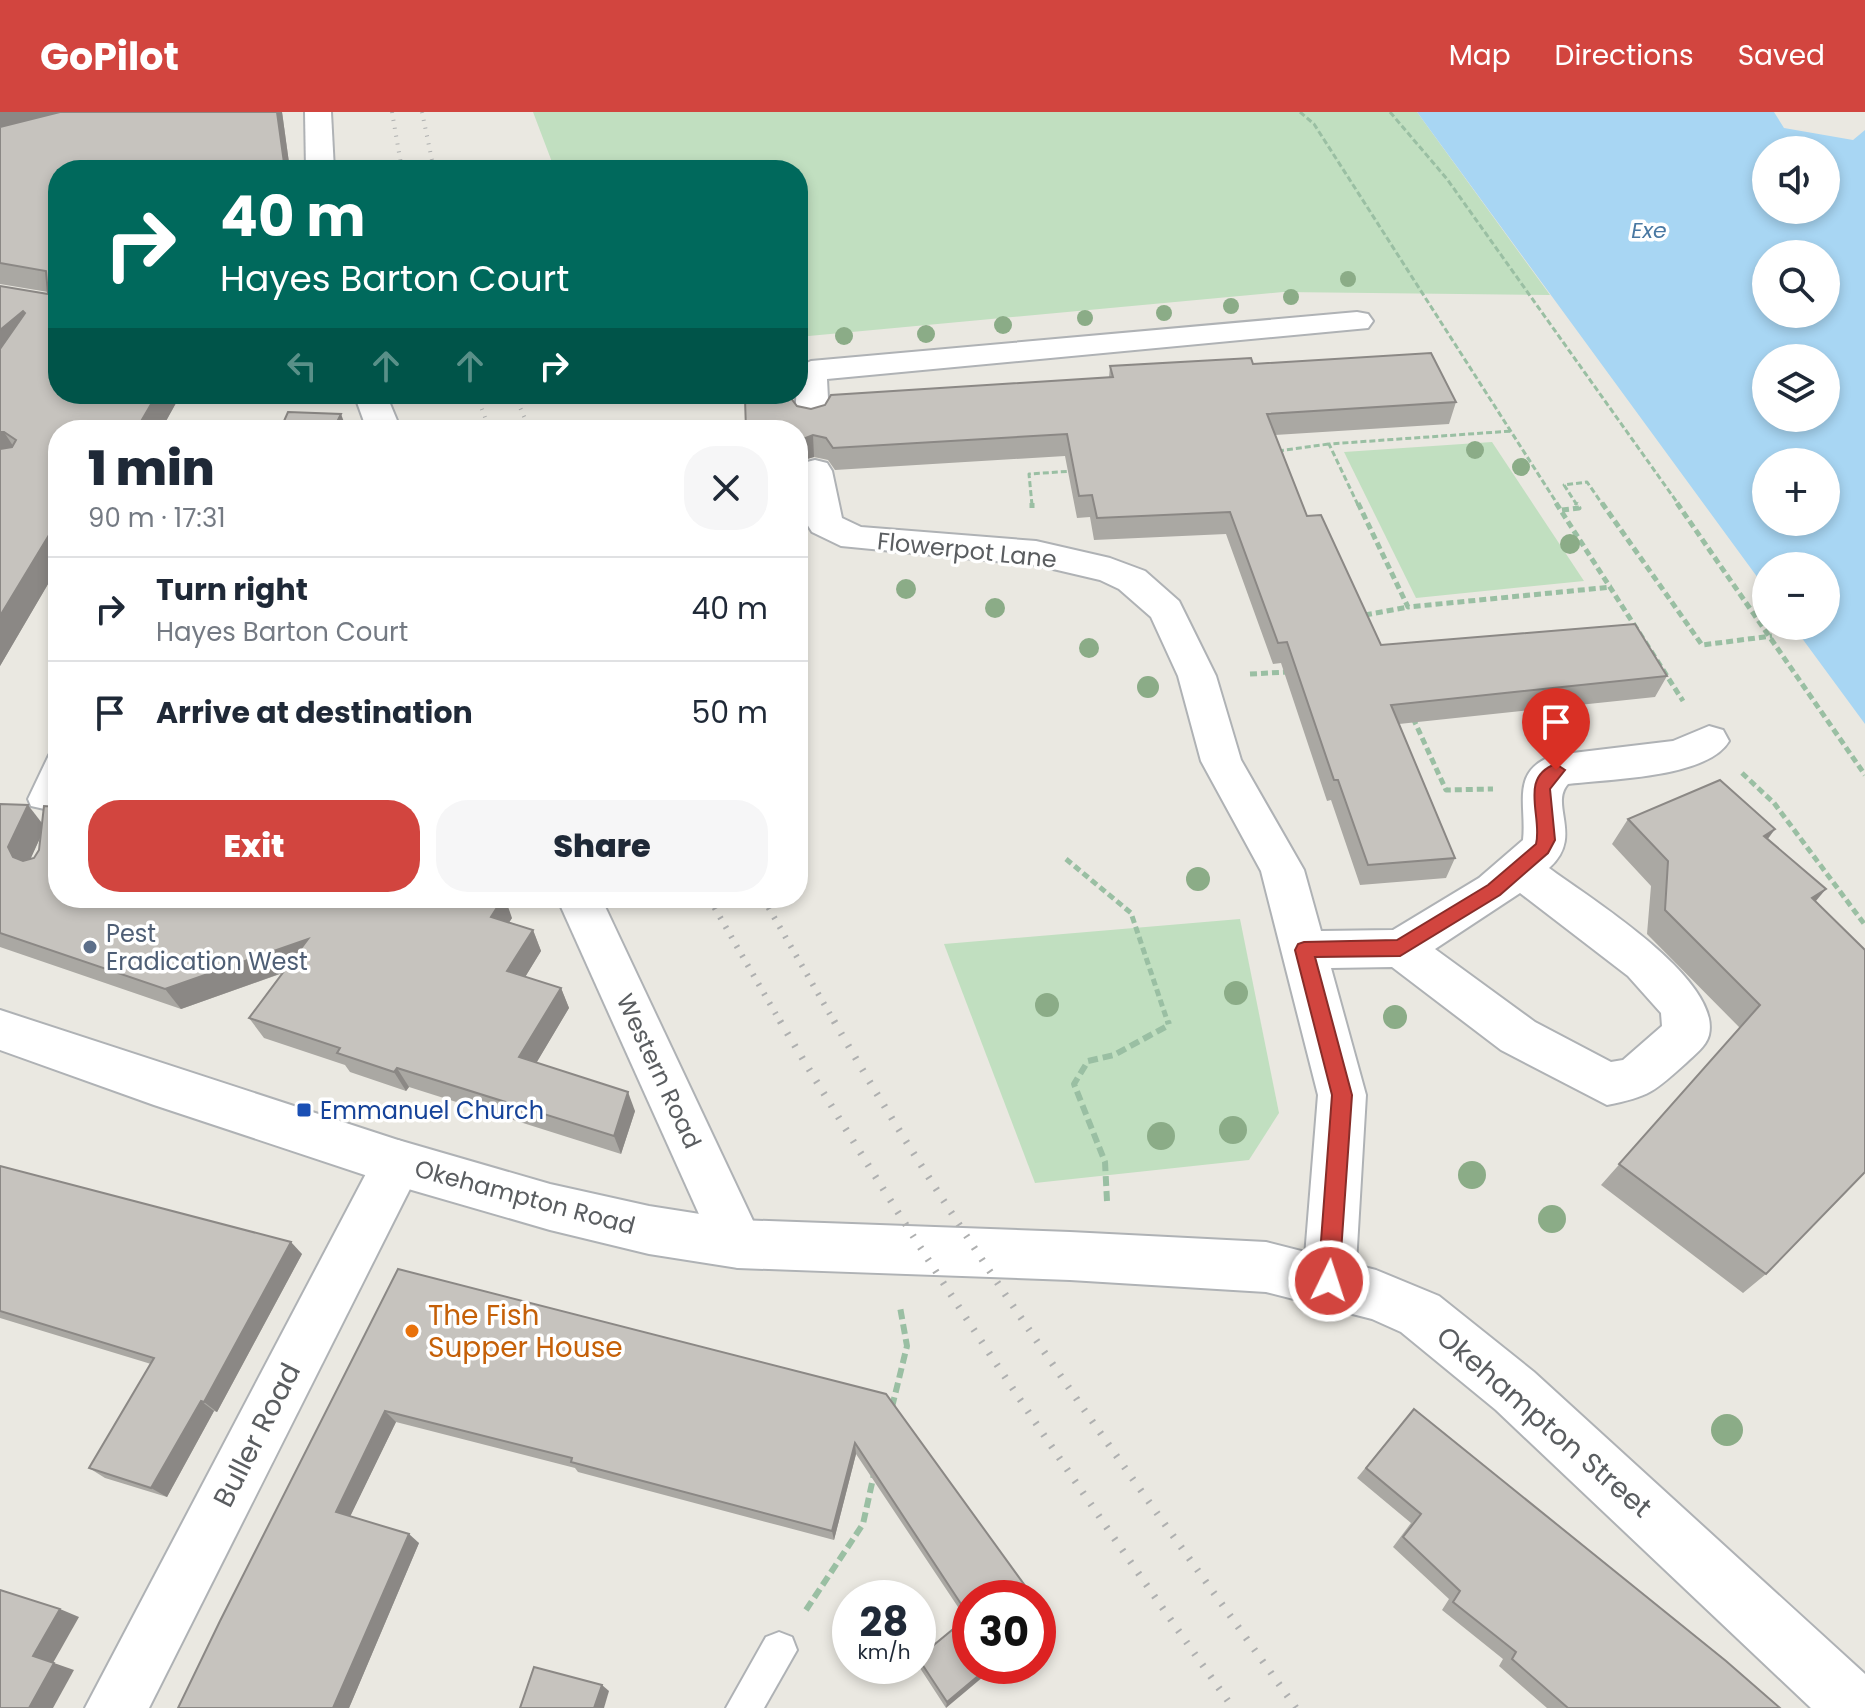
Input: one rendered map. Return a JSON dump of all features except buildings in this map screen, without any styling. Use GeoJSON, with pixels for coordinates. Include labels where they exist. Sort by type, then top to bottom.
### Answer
{"type":"FeatureCollection","features":[{"type":"Feature","properties":{"kind":"street"},"geometry":{"type":"LineString","coordinates":[[318,112],[320,160]]}},
{"type":"Feature","properties":{"kind":"street"},"geometry":{"type":"LineString","coordinates":[[812,418],[811,371],[1296,339],[1357,321]]}},
{"type":"Feature","properties":{"kind":"street","name":"Flowerpot Lane"},"geometry":{"type":"LineString","coordinates":[[815,471],[825,524],[854,538],[1036,553],[1110,570],[1132,580],[1166,610],[1197,676],[1221,761],[1282,870],[1342,1095],[1329,1281]]}},
{"type":"Feature","properties":{"kind":"street"},"geometry":{"type":"LineString","coordinates":[[1304,950],[1400,948],[1481,898],[1520,870],[1542,849],[1546,840],[1541,789],[1556,770],[1679,755],[1709,741]]}},
{"type":"Feature","properties":{"kind":"street"},"geometry":{"type":"LineString","coordinates":[[1400,948],[1518,1036],[1607,1084],[1635,1079],[1686,1033],[1683,1006],[1644,963],[1520,870]]}},
{"type":"Feature","properties":{"kind":"street","name":"Western Road"},"geometry":{"type":"LineString","coordinates":[[584,908],[738,1244]]}},
{"type":"Feature","properties":{"kind":"street","name":"Okehampton Road"},"geometry":{"type":"LineString","coordinates":[[0,1030],[154,1084],[398,1163],[550,1207],[649,1230],[738,1244],[1090,1257]]}},
{"type":"Feature","properties":{"kind":"street","name":"Buller Road"},"geometry":{"type":"LineString","coordinates":[[116,1708],[398,1163]]}},
{"type":"Feature","properties":{"kind":"street","name":"Okehampton Street"},"geometry":{"type":"LineString","coordinates":[[1090,1257],[1266,1267],[1376,1295],[1420,1314],[1515,1391],[1836,1690],[1860,1708]]}},
{"type":"Feature","properties":{"kind":"lane"},"geometry":{"type":"LineString","coordinates":[[48,782],[40,799],[48,801]]}},
{"type":"Feature","properties":{"kind":"lane"},"geometry":{"type":"LineString","coordinates":[[744,1708],[779,1650]]}},
{"type":"Feature","properties":{"kind":"path"},"geometry":{"type":"LineString","coordinates":[[1300,112],[1314,124],[1709,741],[1774,803],[1865,925]]}},
{"type":"Feature","properties":{"kind":"path"},"geometry":{"type":"LineString","coordinates":[[1390,112],[1447,179],[1752,608]]}},
{"type":"Feature","properties":{"kind":"path"},"geometry":{"type":"LineString","coordinates":[[1268,452],[1329,444],[1512,431]]}},
{"type":"Feature","properties":{"kind":"path"},"geometry":{"type":"LineString","coordinates":[[1329,444],[1408,607]]}},
{"type":"Feature","properties":{"kind":"path"},"geometry":{"type":"LineString","coordinates":[[1036,553],[1029,474],[1083,471]]}},
{"type":"Feature","properties":{"kind":"path"},"geometry":{"type":"LineString","coordinates":[[1562,510],[1579,508],[1564,485],[1587,482],[1702,645],[1752,639]]}},
{"type":"Feature","properties":{"kind":"path"},"geometry":{"type":"LineString","coordinates":[[1370,626],[1364,613],[1612,587]]}},
{"type":"Feature","properties":{"kind":"path"},"geometry":{"type":"LineString","coordinates":[[1775,640],[1865,775]]}},
{"type":"Feature","properties":{"kind":"path"},"geometry":{"type":"LineString","coordinates":[[1261,673],[1300,671]]}},
{"type":"Feature","properties":{"kind":"path"},"geometry":{"type":"LineString","coordinates":[[1408,708],[1446,790],[1541,789]]}},
{"type":"Feature","properties":{"kind":"path"},"geometry":{"type":"LineString","coordinates":[[1066,859],[1131,913],[1169,1025],[1114,1055],[1088,1061],[1074,1084],[1105,1162],[1090,1257]]}},
{"type":"Feature","properties":{"kind":"path"},"geometry":{"type":"LineString","coordinates":[[889,1418],[907,1346],[890,1251]]}},
{"type":"Feature","properties":{"kind":"path"},"geometry":{"type":"LineString","coordinates":[[779,1650],[863,1524],[878,1460]]}},
{"type":"Feature","properties":{"kind":"green space"},"geometry":{"type":"Polygon","coordinates":[[[533,112],[1417,112],[1550,295],[1283,292],[808,336],[808,160],[551,160],[533,112]]]}},
{"type":"Feature","properties":{"kind":"green space"},"geometry":{"type":"Polygon","coordinates":[[[1492,442],[1584,581],[1416,598],[1344,452],[1492,442]]]}},
{"type":"Feature","properties":{"kind":"green space"},"geometry":{"type":"Polygon","coordinates":[[[1240,919],[1279,1113],[1249,1160],[1035,1183],[944,944],[1240,919]]]}},
{"type":"Feature","properties":{"kind":"water","name":"Exe"},"geometry":{"type":"Polygon","coordinates":[[[1417,112],[1774,112],[1784,128],[1830,136],[1752,136],[1752,224],[1840,224],[1840,138],[1853,140],[1865,130],[1865,724],[1803,640],[1840,640],[1840,552],[1752,552],[1752,570],[1417,112]]]}},
{"type":"Feature","properties":{"kind":"railway"},"geometry":{"type":"LineString","coordinates":[[392,112],[400,160]]}},
{"type":"Feature","properties":{"kind":"railway"},"geometry":{"type":"LineString","coordinates":[[422,112],[432,160]]}},
{"type":"Feature","properties":{"kind":"railway"},"geometry":{"type":"LineString","coordinates":[[480,404],[486,420]]}},
{"type":"Feature","properties":{"kind":"railway"},"geometry":{"type":"LineString","coordinates":[[518,404],[526,420]]}},
{"type":"Feature","properties":{"kind":"railway"},"geometry":{"type":"LineString","coordinates":[[715,908],[781,1023]]}},
{"type":"Feature","properties":{"kind":"railway"},"geometry":{"type":"LineString","coordinates":[[769,908],[835,1023]]}},
{"type":"Feature","properties":{"kind":"railway"},"geometry":{"type":"LineString","coordinates":[[780,1021],[1000,1369],[1233,1708]]}},
{"type":"Feature","properties":{"kind":"railway"},"geometry":{"type":"LineString","coordinates":[[834,1021],[999,1285],[1296,1708]]}},
{"type":"Feature","properties":{"kind":"place","name":"Pest Eradication West"},"geometry":{"type":"Point","coordinates":[90,947]}},
{"type":"Feature","properties":{"kind":"place","name":"Emmanuel Church"},"geometry":{"type":"Point","coordinates":[304,1110]}},
{"type":"Feature","properties":{"kind":"place","name":"The Fish Supper House"},"geometry":{"type":"Point","coordinates":[412,1331]}},
{"type":"Feature","properties":{"kind":"route"},"geometry":{"type":"LineString","coordinates":[[1329,1281],[1342,1095],[1304,950],[1400,948],[1494,890],[1542,849],[1546,840],[1541,789],[1556,770]]}}]}
